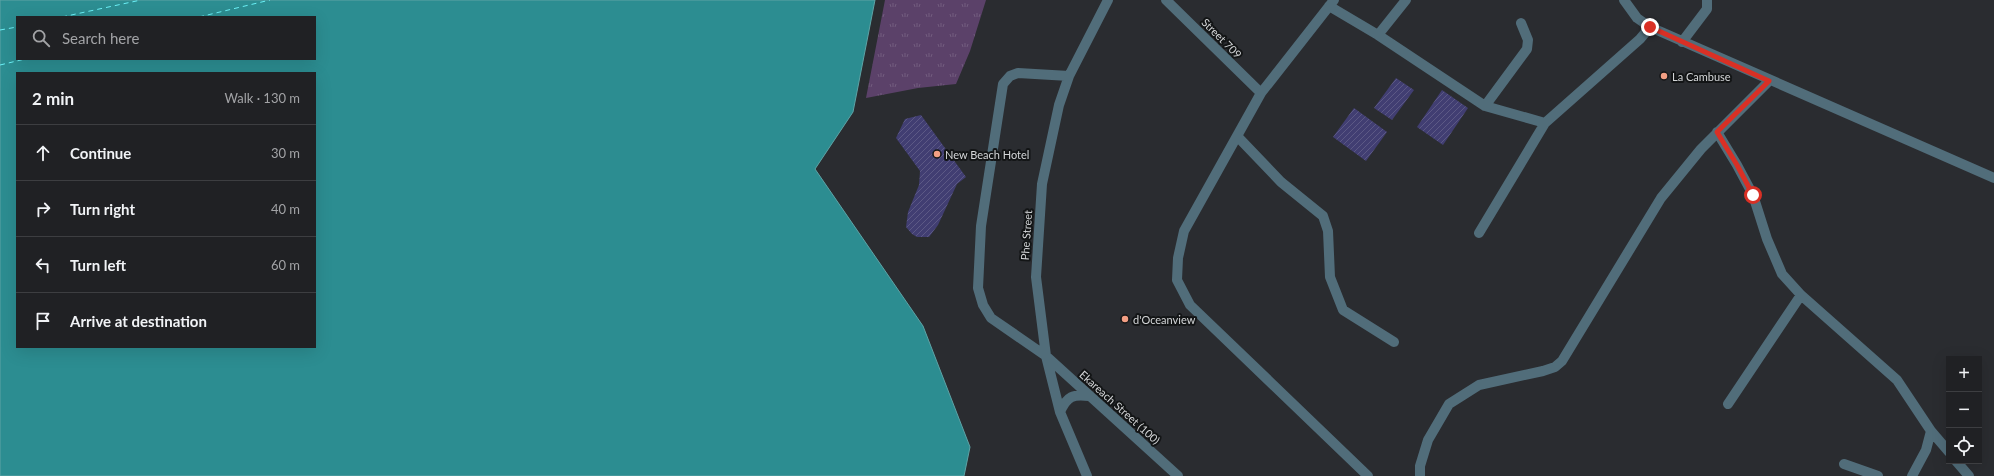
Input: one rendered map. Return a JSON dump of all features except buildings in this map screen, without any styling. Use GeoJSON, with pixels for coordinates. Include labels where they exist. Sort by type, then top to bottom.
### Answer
{"type":"FeatureCollection","features":[{"type":"Feature","properties":{"kind":"street","name":"Phe Street"},"geometry":{"type":"LineString","coordinates":[[1087,476],[1060,412],[1046,356],[1036,277],[1042,184],[1052,134],[1069,76],[1108,0]]}},
{"type":"Feature","properties":{"kind":"street","name":"Street 709"},"geometry":{"type":"LineString","coordinates":[[1166,0],[1261,93]]}},
{"type":"Feature","properties":{"kind":"street"},"geometry":{"type":"LineString","coordinates":[[1378,35],[1406,0]]}},
{"type":"Feature","properties":{"kind":"street"},"geometry":{"type":"LineString","coordinates":[[1624,0],[1637,18],[1650,27],[1769,81],[1994,178]]}},
{"type":"Feature","properties":{"kind":"street"},"geometry":{"type":"LineString","coordinates":[[1682,42],[1707,9],[1707,0]]}},
{"type":"Feature","properties":{"kind":"street"},"geometry":{"type":"LineString","coordinates":[[1368,476],[1190,305],[1177,280],[1178,258],[1184,231],[1261,93],[1331,3],[1484,106],[1545,123]]}},
{"type":"Feature","properties":{"kind":"street"},"geometry":{"type":"LineString","coordinates":[[1484,106],[1527,49],[1528,40],[1521,24]]}},
{"type":"Feature","properties":{"kind":"street"},"geometry":{"type":"LineString","coordinates":[[1479,233],[1545,123],[1640,38],[1650,27]]}},
{"type":"Feature","properties":{"kind":"street","name":"Ekareach Street (100)"},"geometry":{"type":"LineString","coordinates":[[1069,76],[1018,72],[1010,76],[1003,84],[981,226],[978,288],[983,305],[992,318],[1046,356],[1178,476]]}},
{"type":"Feature","properties":{"kind":"street"},"geometry":{"type":"LineString","coordinates":[[1420,476],[1420,466],[1428,440],[1449,404],[1479,385],[1543,371],[1556,367],[1562,361],[1661,198],[1701,149],[1769,81]]}},
{"type":"Feature","properties":{"kind":"street"},"geometry":{"type":"LineString","coordinates":[[1717,132],[1753,195],[1767,239],[1782,274],[1801,295],[1897,380],[1931,431],[1946,448]]}},
{"type":"Feature","properties":{"kind":"street"},"geometry":{"type":"LineString","coordinates":[[1237,136],[1281,182],[1323,216],[1328,231],[1330,277],[1343,310],[1394,342]]}},
{"type":"Feature","properties":{"kind":"street"},"geometry":{"type":"LineString","coordinates":[[1728,404],[1801,295]]}},
{"type":"Feature","properties":{"kind":"street"},"geometry":{"type":"LineString","coordinates":[[1060,412],[1064,402],[1072,397],[1089,396]]}},
{"type":"Feature","properties":{"kind":"street"},"geometry":{"type":"LineString","coordinates":[[1912,476],[1926,450],[1931,431]]}},
{"type":"Feature","properties":{"kind":"street"},"geometry":{"type":"LineString","coordinates":[[1844,464],[1878,476]]}},
{"type":"Feature","properties":{"kind":"street"},"geometry":{"type":"LineString","coordinates":[[1959,464],[1969,476]]}},
{"type":"Feature","properties":{"kind":"green space"},"geometry":{"type":"Polygon","coordinates":[[[885,0],[986,0],[970,51],[956,84],[918,88],[866,98],[885,0]]]}},
{"type":"Feature","properties":{"kind":"water"},"geometry":{"type":"Polygon","coordinates":[[[0,0],[875,0],[853,112],[815,169],[923,326],[970,447],[964,476],[0,476],[0,0]]]}},
{"type":"Feature","properties":{"kind":"ferry route"},"geometry":{"type":"LineString","coordinates":[[67,16],[141,0]]}},
{"type":"Feature","properties":{"kind":"ferry route"},"geometry":{"type":"LineString","coordinates":[[203,16],[270,0]]}},
{"type":"Feature","properties":{"kind":"ferry route"},"geometry":{"type":"LineString","coordinates":[[0,30],[16,27]]}},
{"type":"Feature","properties":{"kind":"ferry route"},"geometry":{"type":"LineString","coordinates":[[0,65],[21,60]]}},
{"type":"Feature","properties":{"kind":"place","name":"La Cambuse"},"geometry":{"type":"Point","coordinates":[1664,76]}},
{"type":"Feature","properties":{"kind":"place","name":"New Beach Hotel"},"geometry":{"type":"Point","coordinates":[937,154]}},
{"type":"Feature","properties":{"kind":"place","name":"d'Oceanview"},"geometry":{"type":"Point","coordinates":[1125,319]}},
{"type":"Feature","properties":{"kind":"route"},"geometry":{"type":"LineString","coordinates":[[1650,27],[1769,81],[1717,132],[1753,195]]}}]}
